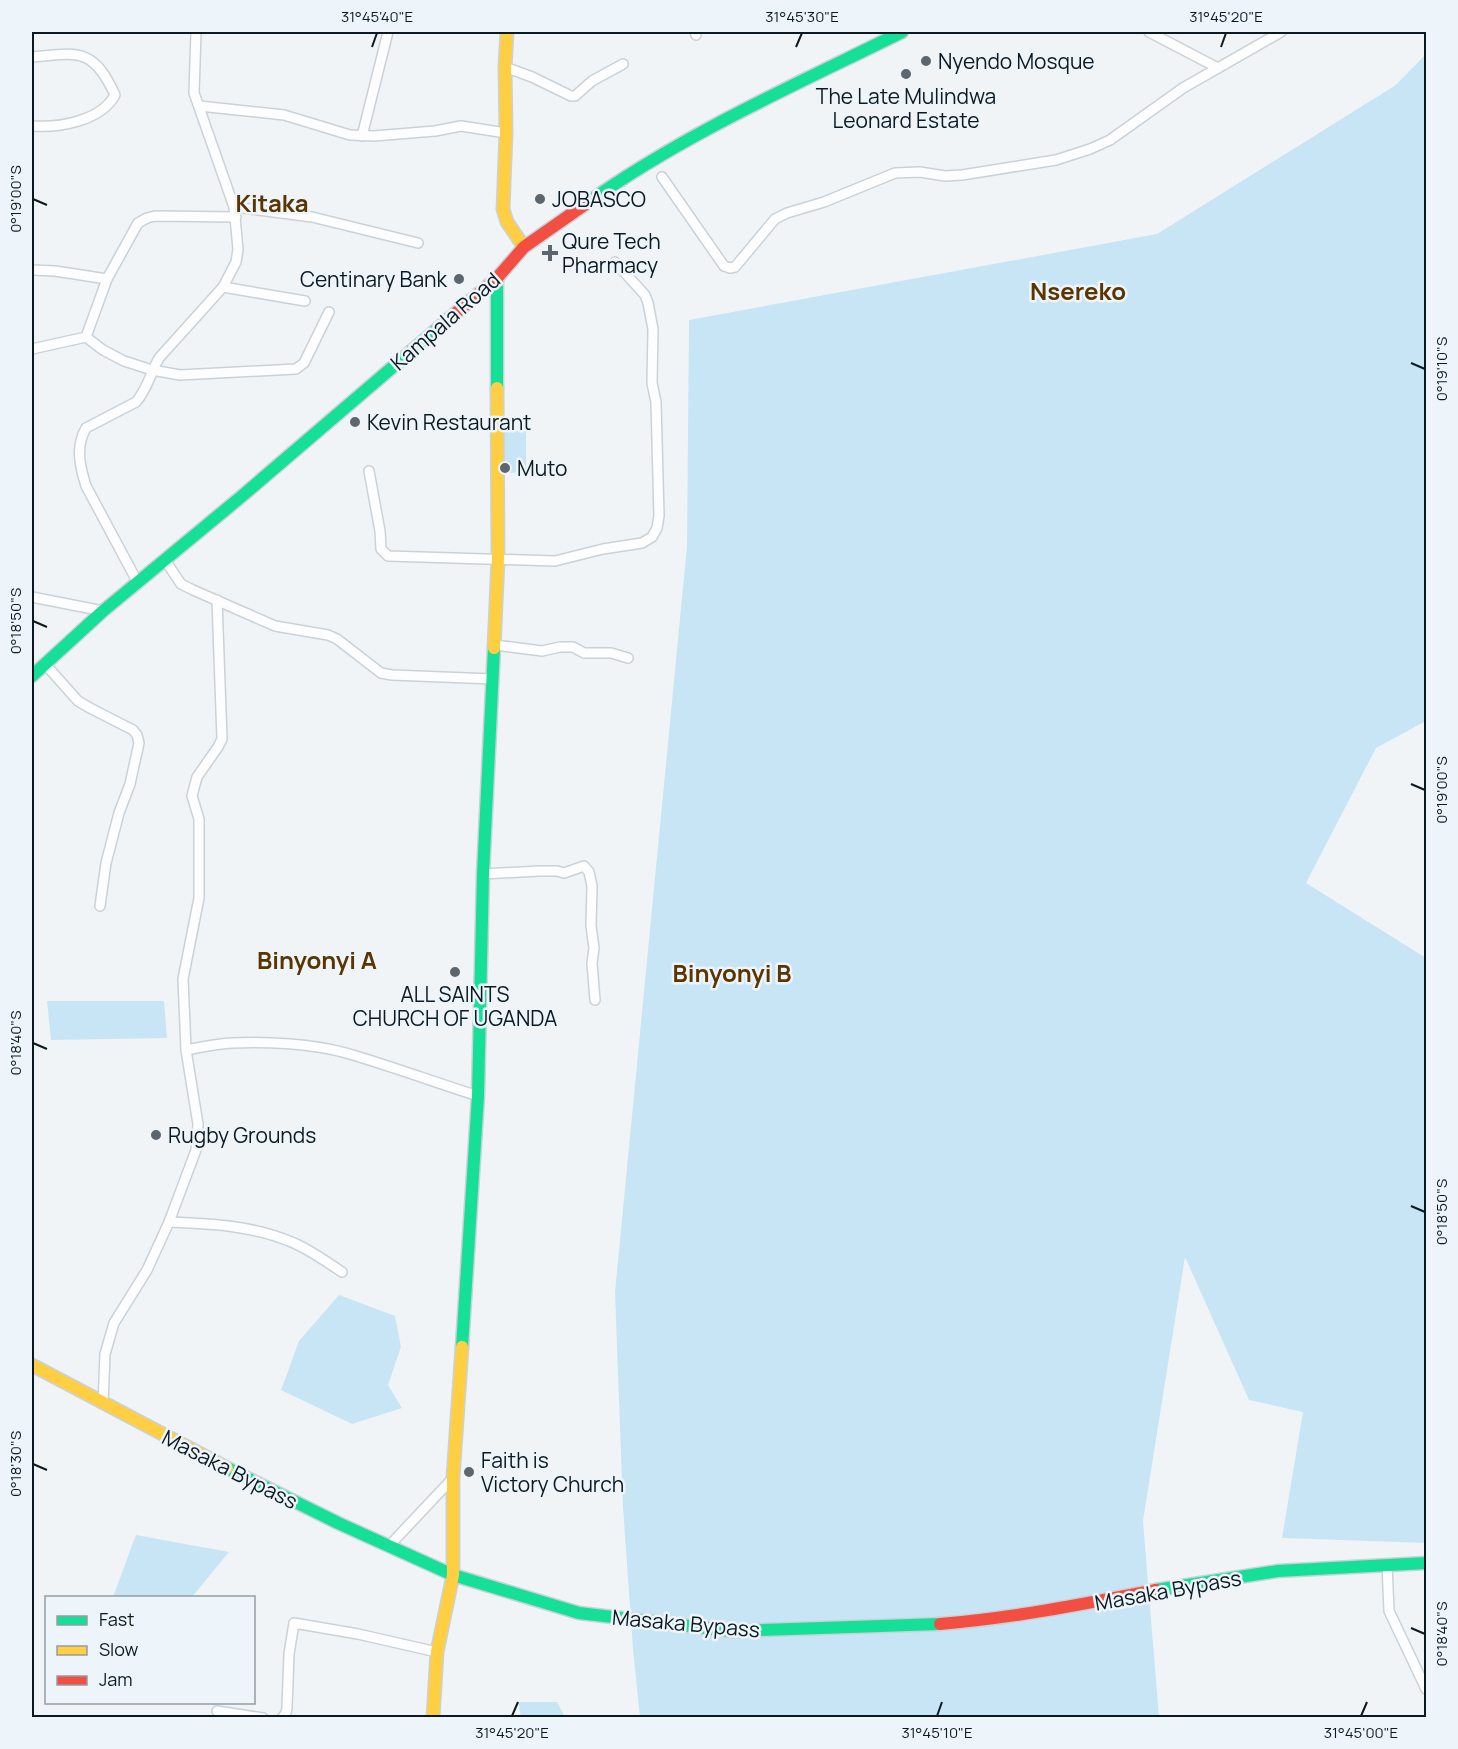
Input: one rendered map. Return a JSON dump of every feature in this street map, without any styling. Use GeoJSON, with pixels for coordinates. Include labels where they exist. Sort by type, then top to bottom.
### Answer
{"type":"FeatureCollection","features":[{"type":"Feature","properties":{"kind":"main road"},"geometry":{"type":"LineString","coordinates":[[507,32],[503,209],[507,222],[524,247]]}},
{"type":"Feature","properties":{"kind":"main road","name":"Kampala Road"},"geometry":{"type":"LineString","coordinates":[[32,676],[104,611],[497,278],[524,247],[620,178],[665,152],[738,113],[902,32]]}},
{"type":"Feature","properties":{"kind":"main road"},"geometry":{"type":"LineString","coordinates":[[433,1718],[437,1652],[453,1575],[453,1478],[478,1096],[483,874],[498,559],[497,278]]}},
{"type":"Feature","properties":{"kind":"main road","name":"Masaka Bypass"},"geometry":{"type":"LineString","coordinates":[[32,1365],[221,1465],[389,1546],[481,1585],[579,1613],[731,1632],[914,1626],[980,1621],[1039,1613],[1217,1579],[1278,1571],[1426,1563]]}},
{"type":"Feature","properties":{"kind":"street"},"geometry":{"type":"LineString","coordinates":[[138,583],[86,486],[82,474],[79,446],[86,428],[140,398],[159,358],[223,287],[236,262],[238,249],[235,212],[194,93],[196,32]]}},
{"type":"Feature","properties":{"kind":"street"},"geometry":{"type":"LineString","coordinates":[[362,136],[388,32]]}},
{"type":"Feature","properties":{"kind":"street"},"geometry":{"type":"LineString","coordinates":[[1149,32],[1218,68]]}},
{"type":"Feature","properties":{"kind":"street"},"geometry":{"type":"LineString","coordinates":[[662,177],[724,266],[735,267],[775,219],[824,202],[894,173],[920,172],[962,176],[1056,160],[1090,149],[1110,140],[1183,88],[1277,33]]}},
{"type":"Feature","properties":{"kind":"street"},"geometry":{"type":"LineString","coordinates":[[32,57],[74,54],[84,56],[93,62],[106,77],[115,95],[102,111],[83,120],[32,126]]}},
{"type":"Feature","properties":{"kind":"street"},"geometry":{"type":"LineString","coordinates":[[505,66],[575,96],[592,81],[623,64]]}},
{"type":"Feature","properties":{"kind":"street"},"geometry":{"type":"LineString","coordinates":[[199,106],[284,115],[350,135],[435,132],[462,126],[506,133]]}},
{"type":"Feature","properties":{"kind":"street"},"geometry":{"type":"LineString","coordinates":[[86,337],[107,279],[138,223],[154,216],[235,212],[312,217],[418,243]]}},
{"type":"Feature","properties":{"kind":"street"},"geometry":{"type":"LineString","coordinates":[[369,471],[381,549],[388,556],[555,561],[603,549],[642,543],[652,537],[657,528],[659,516],[658,438],[656,402],[652,382],[653,329],[645,295],[615,262]]}},
{"type":"Feature","properties":{"kind":"street"},"geometry":{"type":"LineString","coordinates":[[32,270],[107,279]]}},
{"type":"Feature","properties":{"kind":"street"},"geometry":{"type":"LineString","coordinates":[[223,287],[305,301]]}},
{"type":"Feature","properties":{"kind":"street"},"geometry":{"type":"LineString","coordinates":[[32,349],[86,337],[114,357],[152,370],[180,375],[296,369],[304,363],[329,312]]}},
{"type":"Feature","properties":{"kind":"street"},"geometry":{"type":"LineString","coordinates":[[165,560],[181,584],[275,626],[328,635],[337,639],[381,673],[493,680]]}},
{"type":"Feature","properties":{"kind":"street"},"geometry":{"type":"LineString","coordinates":[[32,597],[104,611]]}},
{"type":"Feature","properties":{"kind":"street"},"geometry":{"type":"LineString","coordinates":[[102,1403],[105,1354],[114,1323],[147,1270],[169,1222],[196,1150],[198,1137],[186,1050],[183,979],[199,898],[199,819],[192,796],[197,777],[222,739],[217,600]]}},
{"type":"Feature","properties":{"kind":"street"},"geometry":{"type":"LineString","coordinates":[[495,645],[542,651],[573,647],[584,653],[611,653],[628,658]]}},
{"type":"Feature","properties":{"kind":"street"},"geometry":{"type":"LineString","coordinates":[[45,664],[78,700],[133,730],[139,743],[130,784],[119,813],[106,863],[100,906]]}},
{"type":"Feature","properties":{"kind":"street"},"geometry":{"type":"LineString","coordinates":[[483,874],[539,871],[564,873],[584,866],[589,872],[592,886],[591,926],[594,948],[592,963],[596,1000]]}},
{"type":"Feature","properties":{"kind":"street"},"geometry":{"type":"LineString","coordinates":[[186,1050],[239,1043],[292,1045],[321,1049],[345,1053],[478,1096]]}},
{"type":"Feature","properties":{"kind":"street"},"geometry":{"type":"LineString","coordinates":[[169,1222],[226,1225],[254,1230],[301,1246],[342,1272]]}},
{"type":"Feature","properties":{"kind":"street"},"geometry":{"type":"LineString","coordinates":[[389,1546],[453,1478]]}},
{"type":"Feature","properties":{"kind":"street"},"geometry":{"type":"LineString","coordinates":[[1388,1564],[1389,1611],[1426,1689]]}},
{"type":"Feature","properties":{"kind":"street"},"geometry":{"type":"LineString","coordinates":[[282,1718],[287,1708],[289,1654],[294,1623],[358,1634],[437,1652]]}},
{"type":"Feature","properties":{"kind":"street"},"geometry":{"type":"LineString","coordinates":[[217,1711],[263,1718]]}},
{"type":"Feature","properties":{"kind":"shaded area"},"geometry":{"type":"Polygon","coordinates":[[[1426,54],[1426,721],[1376,748],[1306,883],[1426,958],[1426,1543],[1282,1538],[1303,1412],[1249,1400],[1185,1257],[1143,1521],[1159,1717],[640,1718],[623,1508],[615,1292],[687,546],[689,320],[1157,234],[1396,85],[1426,54]]]}},
{"type":"Feature","properties":{"kind":"shaded area"},"geometry":{"type":"Polygon","coordinates":[[[504,431],[526,431],[526,472],[510,473],[509,463],[504,463],[504,431]]]}},
{"type":"Feature","properties":{"kind":"shaded area"},"geometry":{"type":"Polygon","coordinates":[[[47,1001],[164,1001],[167,1038],[51,1040],[47,1001]]]}},
{"type":"Feature","properties":{"kind":"shaded area"},"geometry":{"type":"Polygon","coordinates":[[[339,1295],[395,1316],[401,1347],[388,1385],[402,1408],[352,1424],[281,1390],[299,1341],[339,1295]]]}},
{"type":"Feature","properties":{"kind":"shaded area"},"geometry":{"type":"Polygon","coordinates":[[[136,1535],[229,1552],[193,1596],[113,1596],[136,1535]]]}},
{"type":"Feature","properties":{"kind":"shaded area"},"geometry":{"type":"Polygon","coordinates":[[[518,1702],[557,1702],[565,1717],[521,1717],[518,1702]]]}},
{"type":"Feature","properties":{"kind":"traffic: fast"},"geometry":{"type":"LineString","coordinates":[[587,203],[624,178],[701,133],[902,32]]}},
{"type":"Feature","properties":{"kind":"traffic: fast"},"geometry":{"type":"LineString","coordinates":[[497,278],[497,388]]}},
{"type":"Feature","properties":{"kind":"traffic: fast"},"geometry":{"type":"LineString","coordinates":[[32,676],[103,611],[242,496],[450,318]]}},
{"type":"Feature","properties":{"kind":"traffic: fast"},"geometry":{"type":"LineString","coordinates":[[462,1347],[478,1096],[483,874],[494,648]]}},
{"type":"Feature","properties":{"kind":"traffic: fast"},"geometry":{"type":"LineString","coordinates":[[227,1468],[338,1523],[453,1575],[579,1613],[731,1631],[940,1624]]}},
{"type":"Feature","properties":{"kind":"traffic: fast"},"geometry":{"type":"LineString","coordinates":[[1156,1590],[1278,1571],[1426,1563]]}},
{"type":"Feature","properties":{"kind":"traffic: slow"},"geometry":{"type":"LineString","coordinates":[[507,32],[503,209],[507,222],[524,247]]}},
{"type":"Feature","properties":{"kind":"traffic: slow"},"geometry":{"type":"LineString","coordinates":[[494,648],[498,559],[497,388]]}},
{"type":"Feature","properties":{"kind":"traffic: slow"},"geometry":{"type":"LineString","coordinates":[[433,1718],[437,1652],[453,1575],[453,1478],[462,1347]]}},
{"type":"Feature","properties":{"kind":"traffic: slow"},"geometry":{"type":"LineString","coordinates":[[32,1365],[227,1468]]}},
{"type":"Feature","properties":{"kind":"traffic: jam"},"geometry":{"type":"LineString","coordinates":[[450,318],[497,278],[524,247],[587,203]]}},
{"type":"Feature","properties":{"kind":"traffic: jam"},"geometry":{"type":"LineString","coordinates":[[940,1624],[1021,1614],[1156,1590]]}},
{"type":"Feature","properties":{"kind":"place","name":"Nyendo Mosque"},"geometry":{"type":"Point","coordinates":[926,61]}},
{"type":"Feature","properties":{"kind":"place","name":"The Late Mulindwa Leonard Estate"},"geometry":{"type":"Point","coordinates":[906,74]}},
{"type":"Feature","properties":{"kind":"place","name":"JOBASCO"},"geometry":{"type":"Point","coordinates":[540,199]}},
{"type":"Feature","properties":{"kind":"place","name":"Qure Tech Pharmacy"},"geometry":{"type":"Point","coordinates":[550,253]}},
{"type":"Feature","properties":{"kind":"place","name":"Centinary Bank"},"geometry":{"type":"Point","coordinates":[459,279]}},
{"type":"Feature","properties":{"kind":"place","name":"Kevin Restaurant"},"geometry":{"type":"Point","coordinates":[355,422]}},
{"type":"Feature","properties":{"kind":"place","name":"Muto"},"geometry":{"type":"Point","coordinates":[505,468]}},
{"type":"Feature","properties":{"kind":"place","name":"ALL SAINTS CHURCH OF UGANDA"},"geometry":{"type":"Point","coordinates":[455,972]}},
{"type":"Feature","properties":{"kind":"place","name":"Rugby Grounds"},"geometry":{"type":"Point","coordinates":[156,1135]}},
{"type":"Feature","properties":{"kind":"place","name":"Faith is Victory Church"},"geometry":{"type":"Point","coordinates":[469,1472]}},
{"type":"Feature","properties":{"kind":"district","name":"Kitaka"},"geometry":{"type":"Point","coordinates":[272,202]}},
{"type":"Feature","properties":{"kind":"district","name":"Nsereko"},"geometry":{"type":"Point","coordinates":[1078,290]}},
{"type":"Feature","properties":{"kind":"district","name":"Binyonyi A"},"geometry":{"type":"Point","coordinates":[317,959]}},
{"type":"Feature","properties":{"kind":"district","name":"Binyonyi B"},"geometry":{"type":"Point","coordinates":[732,972]}}]}
